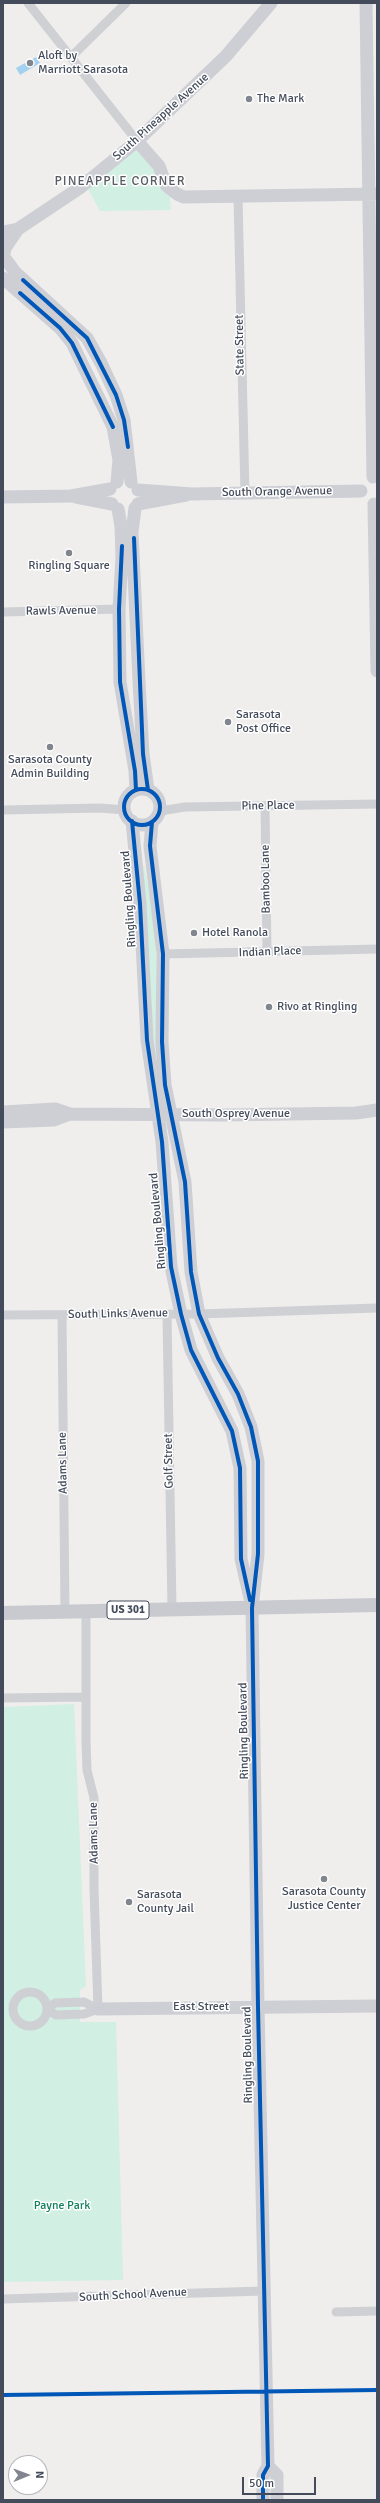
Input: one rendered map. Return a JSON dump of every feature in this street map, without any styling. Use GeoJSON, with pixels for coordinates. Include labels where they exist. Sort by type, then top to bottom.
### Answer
{"type":"FeatureCollection","features":[{"type":"Feature","properties":{"kind":"main road","name":"US 301"},"geometry":{"type":"LineString","coordinates":[[3,1613],[377,1605]]}},
{"type":"Feature","properties":{"kind":"street"},"geometry":{"type":"LineString","coordinates":[[28,3],[137,141],[156,162],[165,182],[180,196],[198,198],[373,194]]}},
{"type":"Feature","properties":{"kind":"street"},"geometry":{"type":"LineString","coordinates":[[71,57],[126,3]]}},
{"type":"Feature","properties":{"kind":"street","name":"South Pineapple Avenue"},"geometry":{"type":"LineString","coordinates":[[3,232],[18,229],[81,187],[137,141],[226,56],[271,3]]}},
{"type":"Feature","properties":{"kind":"street"},"geometry":{"type":"LineString","coordinates":[[366,3],[373,194],[375,478],[365,481],[361,492],[366,501],[376,504],[377,671]]}},
{"type":"Feature","properties":{"kind":"street","name":"State Street"},"geometry":{"type":"LineString","coordinates":[[238,197],[245,493]]}},
{"type":"Feature","properties":{"kind":"street","name":"South Pineapple Avenue"},"geometry":{"type":"LineString","coordinates":[[4,251],[18,229]]}},
{"type":"Feature","properties":{"kind":"street"},"geometry":{"type":"LineString","coordinates":[[4,251],[15,272],[87,338],[116,395],[124,420],[136,506],[132,532],[142,754],[142,790]]}},
{"type":"Feature","properties":{"kind":"street"},"geometry":{"type":"LineString","coordinates":[[3,278],[60,328],[72,343],[113,427],[119,460],[114,486],[115,507],[121,526],[122,557],[119,609],[120,682],[135,771],[142,790],[157,797],[160,811],[152,822],[139,825],[132,821],[125,810],[128,797],[142,790]]}},
{"type":"Feature","properties":{"kind":"street"},"geometry":{"type":"LineString","coordinates":[[3,497],[71,496],[114,486]]}},
{"type":"Feature","properties":{"kind":"street","name":"South Orange Avenue"},"geometry":{"type":"LineString","coordinates":[[114,486],[134,486],[192,494],[361,492]]}},
{"type":"Feature","properties":{"kind":"street","name":"South Orange Avenue"},"geometry":{"type":"LineString","coordinates":[[115,507],[128,511],[136,506],[192,494]]}},
{"type":"Feature","properties":{"kind":"street"},"geometry":{"type":"LineString","coordinates":[[71,496],[115,507]]}},
{"type":"Feature","properties":{"kind":"street","name":"Rawls Avenue"},"geometry":{"type":"LineString","coordinates":[[3,612],[119,609]]}},
{"type":"Feature","properties":{"kind":"street","name":"Pine Place"},"geometry":{"type":"LineString","coordinates":[[160,811],[185,807],[377,804]]}},
{"type":"Feature","properties":{"kind":"street","name":"Bamboo Lane"},"geometry":{"type":"LineString","coordinates":[[265,806],[267,952]]}},
{"type":"Feature","properties":{"kind":"street"},"geometry":{"type":"LineString","coordinates":[[3,810],[107,808],[125,810]]}},
{"type":"Feature","properties":{"kind":"street","name":"Ringling Boulevard"},"geometry":{"type":"LineString","coordinates":[[132,821],[140,904],[146,1040],[162,1142],[171,1267],[181,1314],[191,1350],[232,1431],[240,1468],[241,1559],[252,1608]]}},
{"type":"Feature","properties":{"kind":"street","name":"Ringling Boulevard"},"geometry":{"type":"LineString","coordinates":[[152,822],[150,846],[163,954],[162,1042],[165,1085],[172,1113],[185,1182],[191,1272],[199,1314],[218,1358],[238,1394],[251,1427],[258,1461],[258,1554],[252,1608],[263,2291],[268,2466],[263,2475],[263,2500]]}},
{"type":"Feature","properties":{"kind":"street","name":"Indian Place"},"geometry":{"type":"LineString","coordinates":[[163,954],[377,949]]}},
{"type":"Feature","properties":{"kind":"street","name":"South Osprey Avenue"},"geometry":{"type":"LineString","coordinates":[[3,1112],[55,1110],[70,1114],[172,1113],[242,1115],[356,1113],[377,1110]]}},
{"type":"Feature","properties":{"kind":"street","name":"South Osprey Avenue"},"geometry":{"type":"LineString","coordinates":[[3,1122],[54,1120],[70,1114]]}},
{"type":"Feature","properties":{"kind":"street","name":"South Links Avenue"},"geometry":{"type":"LineString","coordinates":[[3,1315],[199,1314],[377,1308]]}},
{"type":"Feature","properties":{"kind":"street","name":"Golf Street"},"geometry":{"type":"LineString","coordinates":[[167,1314],[172,1609]]}},
{"type":"Feature","properties":{"kind":"street","name":"Adams Lane"},"geometry":{"type":"LineString","coordinates":[[62,1315],[65,1612]]}},
{"type":"Feature","properties":{"kind":"street","name":"Adams Lane"},"geometry":{"type":"LineString","coordinates":[[86,1611],[84,1697],[86,1770],[94,1798],[94,1889],[98,2009]]}},
{"type":"Feature","properties":{"kind":"street"},"geometry":{"type":"LineString","coordinates":[[3,1698],[84,1697]]}},
{"type":"Feature","properties":{"kind":"street","name":"East Street"},"geometry":{"type":"LineString","coordinates":[[46,2009],[56,2015],[84,2014],[98,2009],[184,2006],[377,2006]]}},
{"type":"Feature","properties":{"kind":"street","name":"South School Avenue"},"geometry":{"type":"LineString","coordinates":[[3,2299],[263,2291]]}},
{"type":"Feature","properties":{"kind":"street"},"geometry":{"type":"LineString","coordinates":[[336,2312],[377,2311]]}},
{"type":"Feature","properties":{"kind":"street","name":"Ringling Boulevard"},"geometry":{"type":"LineString","coordinates":[[268,2466],[277,2475],[277,2500]]}},
{"type":"Feature","properties":{"kind":"green space"},"geometry":{"type":"Polygon","coordinates":[[[136,150],[150,164],[170,196],[171,210],[100,211],[88,189],[136,150]]]}},
{"type":"Feature","properties":{"kind":"green space"},"geometry":{"type":"Polygon","coordinates":[[[144,865],[155,920],[158,1062],[155,1062],[139,867],[144,865]]]}},
{"type":"Feature","properties":{"kind":"green space","name":"Payne Park"},"geometry":{"type":"Polygon","coordinates":[[[74,1704],[86,1986],[80,1990],[80,2022],[116,2022],[123,2280],[3,2282],[3,1707],[74,1704]]]}},
{"type":"Feature","properties":{"kind":"water"},"geometry":{"type":"Polygon","coordinates":[[[36,57],[40,63],[20,75],[16,68],[36,57]]]}},
{"type":"Feature","properties":{"kind":"cycle path"},"geometry":{"type":"LineString","coordinates":[[23,280],[87,338],[116,395],[124,420],[128,447]]}},
{"type":"Feature","properties":{"kind":"cycle path"},"geometry":{"type":"LineString","coordinates":[[20,293],[60,328],[72,343],[113,427]]}},
{"type":"Feature","properties":{"kind":"cycle path"},"geometry":{"type":"LineString","coordinates":[[134,538],[143,754],[148,790]]}},
{"type":"Feature","properties":{"kind":"cycle path"},"geometry":{"type":"LineString","coordinates":[[122,546],[119,609],[120,682],[135,771],[136,790]]}},
{"type":"Feature","properties":{"kind":"cycle path"},"geometry":{"type":"LineString","coordinates":[[142,789],[155,794],[160,807],[155,820],[142,825],[129,820],[124,807],[129,794],[142,789]]}},
{"type":"Feature","properties":{"kind":"cycle path"},"geometry":{"type":"LineString","coordinates":[[132,821],[140,904],[147,1040],[162,1142],[171,1267],[181,1314],[191,1350],[232,1431],[240,1468],[241,1559],[250,1600]]}},
{"type":"Feature","properties":{"kind":"cycle path"},"geometry":{"type":"LineString","coordinates":[[152,822],[150,846],[163,954],[162,1042],[165,1085],[185,1182],[191,1272],[199,1314],[218,1358],[238,1394],[251,1427],[258,1461],[258,1554],[252,1608],[258,2007],[268,2466],[263,2475],[263,2500]]}},
{"type":"Feature","properties":{"kind":"cycle path"},"geometry":{"type":"LineString","coordinates":[[3,2395],[377,2390]]}},
{"type":"Feature","properties":{"kind":"place","name":"Aloft by Marriott Sarasota"},"geometry":{"type":"Point","coordinates":[30,63]}},
{"type":"Feature","properties":{"kind":"place","name":"The Mark"},"geometry":{"type":"Point","coordinates":[249,99]}},
{"type":"Feature","properties":{"kind":"place","name":"Ringling Square"},"geometry":{"type":"Point","coordinates":[69,553]}},
{"type":"Feature","properties":{"kind":"place","name":"Sarasota Post Office"},"geometry":{"type":"Point","coordinates":[228,722]}},
{"type":"Feature","properties":{"kind":"place","name":"Sarasota County Admin Building"},"geometry":{"type":"Point","coordinates":[50,747]}},
{"type":"Feature","properties":{"kind":"place","name":"Hotel Ranola"},"geometry":{"type":"Point","coordinates":[194,933]}},
{"type":"Feature","properties":{"kind":"place","name":"Rivo at Ringling"},"geometry":{"type":"Point","coordinates":[269,1007]}},
{"type":"Feature","properties":{"kind":"place","name":"Sarasota County Justice Center"},"geometry":{"type":"Point","coordinates":[324,1879]}},
{"type":"Feature","properties":{"kind":"place","name":"Sarasota County Jail"},"geometry":{"type":"Point","coordinates":[129,1902]}},
{"type":"Feature","properties":{"kind":"district","name":"PINEAPPLE CORNER"},"geometry":{"type":"Point","coordinates":[120,182]}}]}
